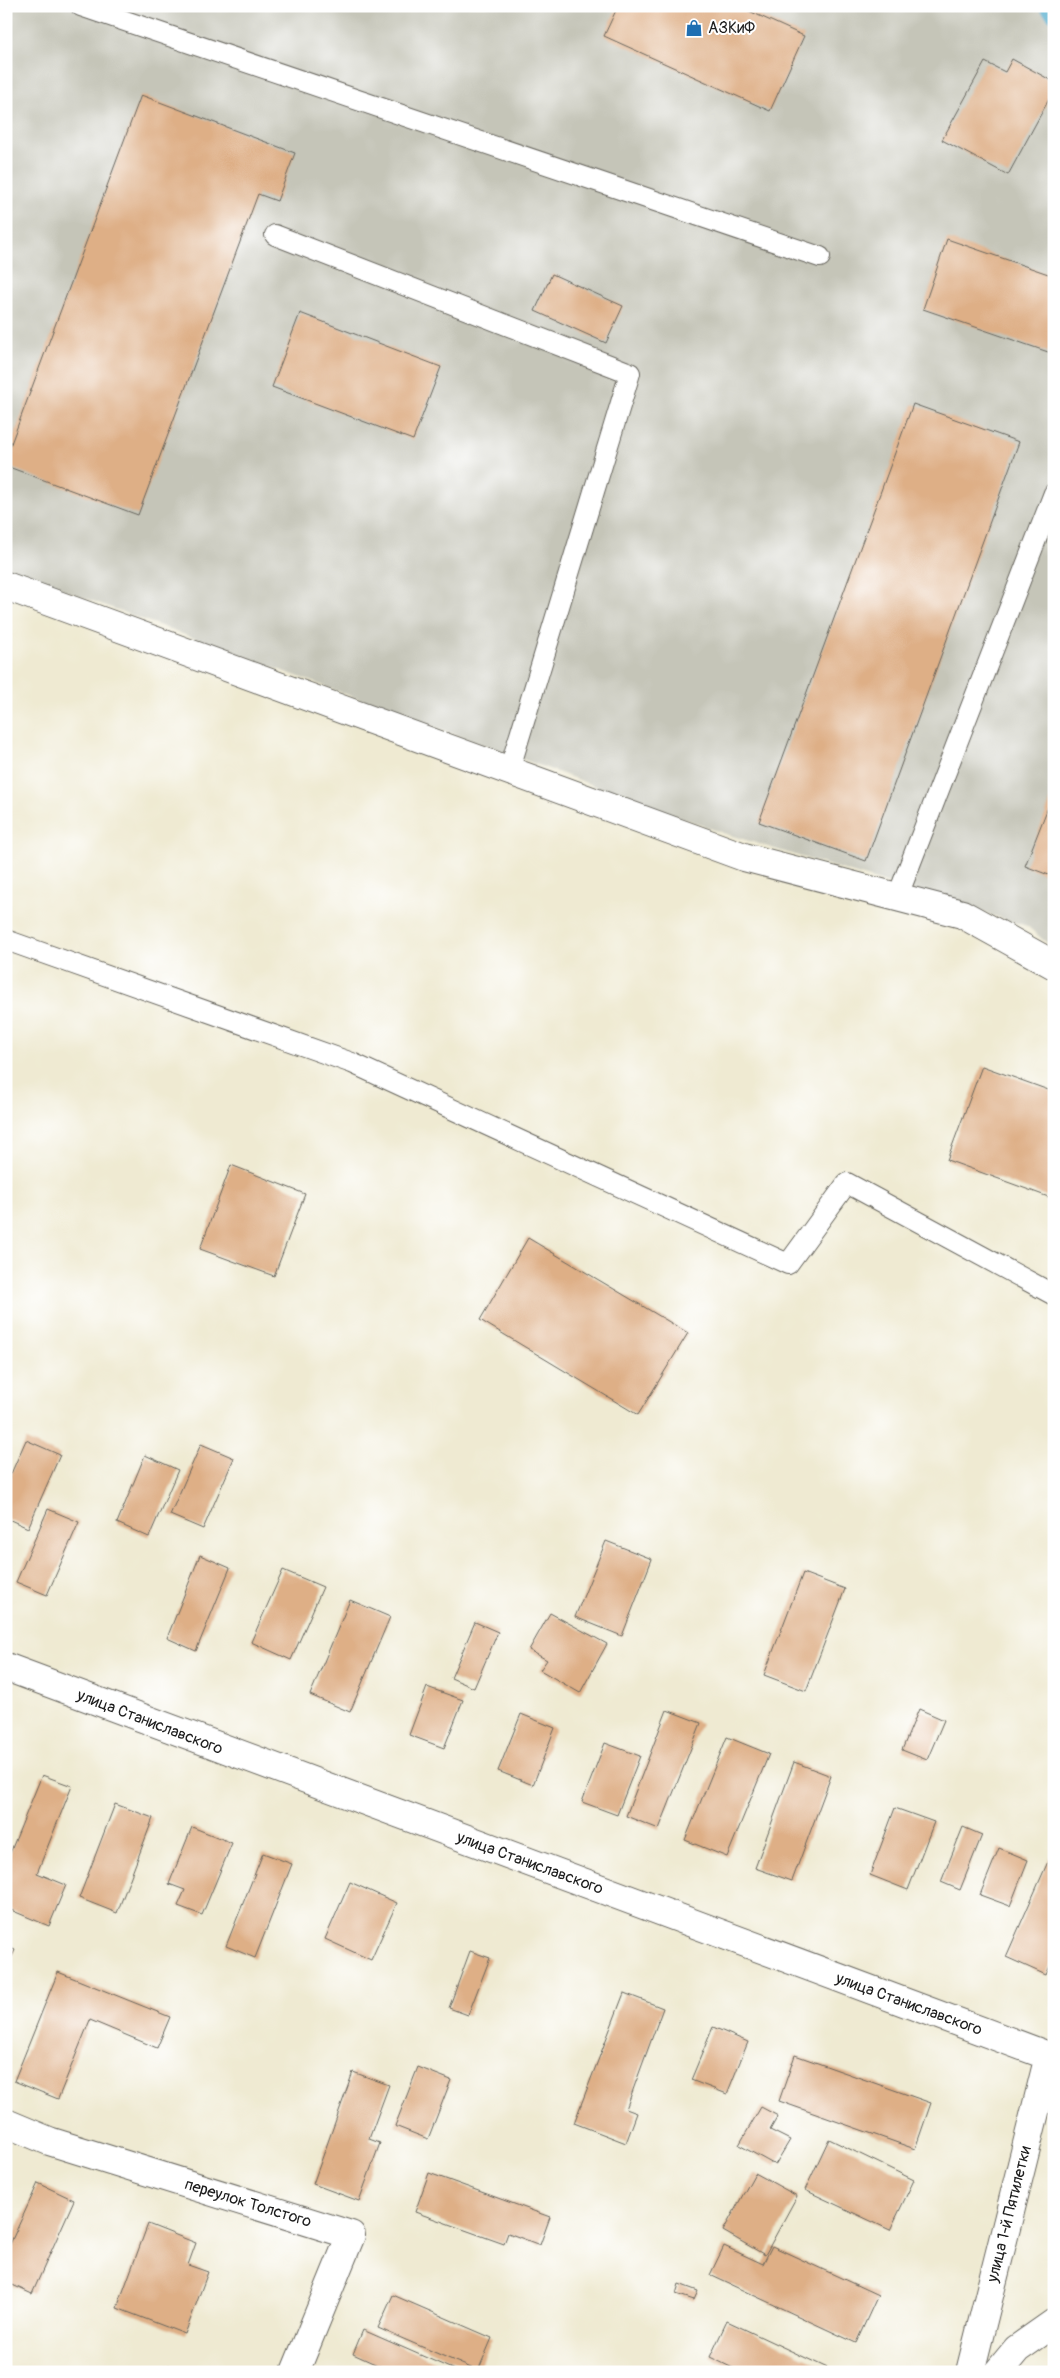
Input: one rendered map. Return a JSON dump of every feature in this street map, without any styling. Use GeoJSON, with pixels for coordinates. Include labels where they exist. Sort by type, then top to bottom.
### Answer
{"type":"FeatureCollection","features":[{"type":"Feature","properties":{"kind":"street"},"geometry":{"type":"LineString","coordinates":[[6,586],[744,857],[962,914],[1054,965]]}},
{"type":"Feature","properties":{"kind":"street","name":"улица Станиславского"},"geometry":{"type":"LineString","coordinates":[[6,1667],[1051,2057]]}},
{"type":"Feature","properties":{"kind":"street","name":"улица 1-й Пятилетки"},"geometry":{"type":"LineString","coordinates":[[970,2372],[1051,2057]]}},
{"type":"Feature","properties":{"kind":"street","name":"переулок Толстого"},"geometry":{"type":"LineString","coordinates":[[6,2123],[49,2140],[351,2235],[295,2372]]}},
{"type":"Feature","properties":{"kind":"street"},"geometry":{"type":"LineString","coordinates":[[998,2372],[1017,2349],[1054,2323]]}},
{"type":"Feature","properties":{"kind":"lane"},"geometry":{"type":"LineString","coordinates":[[81,6],[820,257]]}},
{"type":"Feature","properties":{"kind":"lane"},"geometry":{"type":"LineString","coordinates":[[275,234],[630,373],[510,771]]}},
{"type":"Feature","properties":{"kind":"lane"},"geometry":{"type":"LineString","coordinates":[[897,898],[1054,493]]}},
{"type":"Feature","properties":{"kind":"lane"},"geometry":{"type":"LineString","coordinates":[[6,940],[352,1063],[788,1264],[847,1183],[1054,1295]]}},
{"type":"Feature","properties":{"kind":"shaded area"},"geometry":{"type":"Polygon","coordinates":[[[6,6],[1041,6],[1054,20],[1054,949],[1027,926],[723,833],[6,569],[6,6]]]}},
{"type":"Feature","properties":{"kind":"building"},"geometry":{"type":"Polygon","coordinates":[[[618,6],[738,6],[804,36],[770,111],[604,36],[618,6]]]}},
{"type":"Feature","properties":{"kind":"building"},"geometry":{"type":"Polygon","coordinates":[[[1012,59],[1054,82],[1054,90],[1008,175],[942,140],[985,62],[1005,72],[1012,59]]]}},
{"type":"Feature","properties":{"kind":"building"},"geometry":{"type":"Polygon","coordinates":[[[141,95],[295,153],[277,201],[258,194],[138,515],[6,466],[6,457],[141,95]]]}},
{"type":"Feature","properties":{"kind":"building"},"geometry":{"type":"Polygon","coordinates":[[[947,239],[1054,276],[1054,354],[923,309],[947,239]]]}},
{"type":"Feature","properties":{"kind":"building"},"geometry":{"type":"Polygon","coordinates":[[[552,274],[623,306],[606,343],[535,311],[552,274]]]}},
{"type":"Feature","properties":{"kind":"building"},"geometry":{"type":"Polygon","coordinates":[[[300,313],[441,367],[413,440],[272,387],[300,313]]]}},
{"type":"Feature","properties":{"kind":"building"},"geometry":{"type":"Polygon","coordinates":[[[913,404],[1019,442],[866,861],[759,822],[913,404]]]}},
{"type":"Feature","properties":{"kind":"building"},"geometry":{"type":"Polygon","coordinates":[[[1054,792],[1054,877],[1025,866],[1054,792]]]}},
{"type":"Feature","properties":{"kind":"building"},"geometry":{"type":"Polygon","coordinates":[[[982,1066],[1054,1092],[1054,1199],[947,1160],[982,1066]]]}},
{"type":"Feature","properties":{"kind":"building"},"geometry":{"type":"Polygon","coordinates":[[[231,1165],[305,1194],[274,1276],[200,1249],[231,1165]]]}},
{"type":"Feature","properties":{"kind":"building"},"geometry":{"type":"Polygon","coordinates":[[[528,1238],[688,1333],[638,1415],[480,1320],[528,1238]]]}},
{"type":"Feature","properties":{"kind":"building"},"geometry":{"type":"Polygon","coordinates":[[[26,1440],[60,1455],[28,1528],[6,1518],[6,1485],[26,1440]]]}},
{"type":"Feature","properties":{"kind":"building"},"geometry":{"type":"Polygon","coordinates":[[[201,1444],[234,1458],[203,1529],[170,1515],[201,1444]]]}},
{"type":"Feature","properties":{"kind":"building"},"geometry":{"type":"Polygon","coordinates":[[[145,1455],[178,1470],[149,1537],[117,1523],[145,1455]]]}},
{"type":"Feature","properties":{"kind":"building"},"geometry":{"type":"Polygon","coordinates":[[[48,1509],[79,1522],[47,1595],[16,1582],[48,1509]]]}},
{"type":"Feature","properties":{"kind":"building"},"geometry":{"type":"Polygon","coordinates":[[[606,1541],[652,1559],[622,1636],[575,1617],[606,1541]]]}},
{"type":"Feature","properties":{"kind":"building"},"geometry":{"type":"Polygon","coordinates":[[[200,1555],[230,1568],[196,1651],[167,1638],[200,1555]]]}},
{"type":"Feature","properties":{"kind":"building"},"geometry":{"type":"Polygon","coordinates":[[[283,1570],[323,1587],[291,1660],[251,1642],[283,1570]]]}},
{"type":"Feature","properties":{"kind":"building"},"geometry":{"type":"Polygon","coordinates":[[[803,1573],[845,1589],[806,1691],[764,1675],[803,1573]]]}},
{"type":"Feature","properties":{"kind":"building"},"geometry":{"type":"Polygon","coordinates":[[[350,1600],[390,1617],[350,1712],[310,1695],[350,1600]]]}},
{"type":"Feature","properties":{"kind":"building"},"geometry":{"type":"Polygon","coordinates":[[[550,1613],[607,1644],[580,1693],[540,1670],[547,1660],[529,1650],[550,1613]]]}},
{"type":"Feature","properties":{"kind":"building"},"geometry":{"type":"Polygon","coordinates":[[[475,1622],[498,1632],[474,1688],[451,1678],[475,1622]]]}},
{"type":"Feature","properties":{"kind":"building"},"geometry":{"type":"Polygon","coordinates":[[[427,1687],[463,1700],[444,1748],[409,1735],[427,1687]]]}},
{"type":"Feature","properties":{"kind":"building"},"geometry":{"type":"Polygon","coordinates":[[[919,1709],[944,1720],[927,1760],[902,1750],[919,1709]]]}},
{"type":"Feature","properties":{"kind":"building"},"geometry":{"type":"Polygon","coordinates":[[[667,1710],[701,1723],[659,1829],[626,1816],[667,1710]]]}},
{"type":"Feature","properties":{"kind":"building"},"geometry":{"type":"Polygon","coordinates":[[[521,1714],[555,1728],[533,1785],[498,1771],[521,1714]]]}},
{"type":"Feature","properties":{"kind":"building"},"geometry":{"type":"Polygon","coordinates":[[[727,1737],[769,1754],[727,1857],[685,1840],[727,1737]]]}},
{"type":"Feature","properties":{"kind":"building"},"geometry":{"type":"Polygon","coordinates":[[[605,1743],[640,1756],[617,1815],[582,1802],[605,1743]]]}},
{"type":"Feature","properties":{"kind":"building"},"geometry":{"type":"Polygon","coordinates":[[[794,1762],[831,1776],[792,1881],[755,1868],[794,1762]]]}},
{"type":"Feature","properties":{"kind":"building"},"geometry":{"type":"Polygon","coordinates":[[[42,1775],[72,1786],[37,1873],[66,1885],[49,1926],[6,1908],[6,1863],[42,1775]]]}},
{"type":"Feature","properties":{"kind":"building"},"geometry":{"type":"Polygon","coordinates":[[[115,1804],[153,1818],[117,1913],[79,1898],[115,1804]]]}},
{"type":"Feature","properties":{"kind":"building"},"geometry":{"type":"Polygon","coordinates":[[[895,1808],[934,1822],[908,1890],[870,1875],[895,1808]]]}},
{"type":"Feature","properties":{"kind":"building"},"geometry":{"type":"Polygon","coordinates":[[[192,1827],[232,1843],[202,1915],[178,1906],[185,1890],[169,1884],[192,1827]]]}},
{"type":"Feature","properties":{"kind":"building"},"geometry":{"type":"Polygon","coordinates":[[[963,1827],[982,1835],[960,1890],[941,1882],[963,1827]]]}},
{"type":"Feature","properties":{"kind":"building"},"geometry":{"type":"Polygon","coordinates":[[[999,1848],[1028,1860],[1010,1906],[980,1895],[999,1848]]]}},
{"type":"Feature","properties":{"kind":"building"},"geometry":{"type":"Polygon","coordinates":[[[263,1853],[292,1864],[255,1958],[226,1946],[263,1853]]]}},
{"type":"Feature","properties":{"kind":"building"},"geometry":{"type":"Polygon","coordinates":[[[1050,1857],[1054,1858],[1054,1957],[1046,1975],[1006,1957],[1050,1857]]]}},
{"type":"Feature","properties":{"kind":"building"},"geometry":{"type":"Polygon","coordinates":[[[350,1882],[397,1903],[371,1960],[325,1939],[350,1882]]]}},
{"type":"Feature","properties":{"kind":"building"},"geometry":{"type":"Polygon","coordinates":[[[6,1946],[15,1950],[6,1969],[6,1946]]]}},
{"type":"Feature","properties":{"kind":"building"},"geometry":{"type":"Polygon","coordinates":[[[470,1951],[490,1958],[468,2015],[449,2008],[470,1951]]]}},
{"type":"Feature","properties":{"kind":"building"},"geometry":{"type":"Polygon","coordinates":[[[58,1972],[170,2017],[157,2048],[90,2020],[58,2099],[14,2081],[58,1972]]]}},
{"type":"Feature","properties":{"kind":"building"},"geometry":{"type":"Polygon","coordinates":[[[624,1993],[663,2008],[626,2109],[637,2113],[626,2143],[574,2123],[624,1993]]]}},
{"type":"Feature","properties":{"kind":"building"},"geometry":{"type":"Polygon","coordinates":[[[713,2027],[748,2042],[727,2094],[691,2080],[713,2027]]]}},
{"type":"Feature","properties":{"kind":"building"},"geometry":{"type":"Polygon","coordinates":[[[795,2055],[931,2103],[915,2149],[779,2101],[795,2055]]]}},
{"type":"Feature","properties":{"kind":"building"},"geometry":{"type":"Polygon","coordinates":[[[418,2067],[451,2080],[428,2139],[395,2126],[418,2067]]]}},
{"type":"Feature","properties":{"kind":"building"},"geometry":{"type":"Polygon","coordinates":[[[353,2072],[389,2085],[369,2139],[380,2143],[359,2201],[313,2184],[353,2072]]]}},
{"type":"Feature","properties":{"kind":"building"},"geometry":{"type":"Polygon","coordinates":[[[761,2107],[778,2116],[770,2130],[790,2140],[775,2165],[739,2145],[761,2107]]]}},
{"type":"Feature","properties":{"kind":"building"},"geometry":{"type":"Polygon","coordinates":[[[829,2139],[914,2180],[890,2230],[805,2190],[829,2139]]]}},
{"type":"Feature","properties":{"kind":"building"},"geometry":{"type":"Polygon","coordinates":[[[429,2173],[550,2217],[540,2245],[508,2233],[504,2244],[415,2212],[429,2173]]]}},
{"type":"Feature","properties":{"kind":"building"},"geometry":{"type":"Polygon","coordinates":[[[755,2173],[797,2196],[765,2255],[723,2231],[755,2173]]]}},
{"type":"Feature","properties":{"kind":"building"},"geometry":{"type":"Polygon","coordinates":[[[38,2183],[74,2200],[32,2294],[6,2282],[6,2253],[38,2183]]]}},
{"type":"Feature","properties":{"kind":"building"},"geometry":{"type":"Polygon","coordinates":[[[148,2224],[196,2243],[188,2265],[208,2272],[185,2334],[117,2308],[148,2224]]]}},
{"type":"Feature","properties":{"kind":"building"},"geometry":{"type":"Polygon","coordinates":[[[724,2246],[763,2264],[772,2246],[878,2295],[856,2343],[710,2275],[724,2246]]]}},
{"type":"Feature","properties":{"kind":"building"},"geometry":{"type":"Polygon","coordinates":[[[679,2284],[698,2291],[694,2300],[676,2294],[679,2284]]]}},
{"type":"Feature","properties":{"kind":"building"},"geometry":{"type":"Polygon","coordinates":[[[393,2295],[492,2338],[478,2371],[378,2328],[393,2295]]]}},
{"type":"Feature","properties":{"kind":"building"},"geometry":{"type":"Polygon","coordinates":[[[727,2321],[836,2372],[741,2372],[710,2357],[727,2321]]]}},
{"type":"Feature","properties":{"kind":"building"},"geometry":{"type":"Polygon","coordinates":[[[363,2330],[459,2372],[393,2372],[353,2354],[363,2330]]]}},
{"type":"Feature","properties":{"kind":"building"},"geometry":{"type":"Polygon","coordinates":[[[168,2365],[183,2372],[165,2372],[168,2365]]]}},
{"type":"Feature","properties":{"kind":"waterway"},"geometry":{"type":"LineString","coordinates":[[1044,6],[1054,17]]}},
{"type":"Feature","properties":{"kind":"place","name":"АЗКиФ"},"geometry":{"type":"Point","coordinates":[694,28]}}]}
